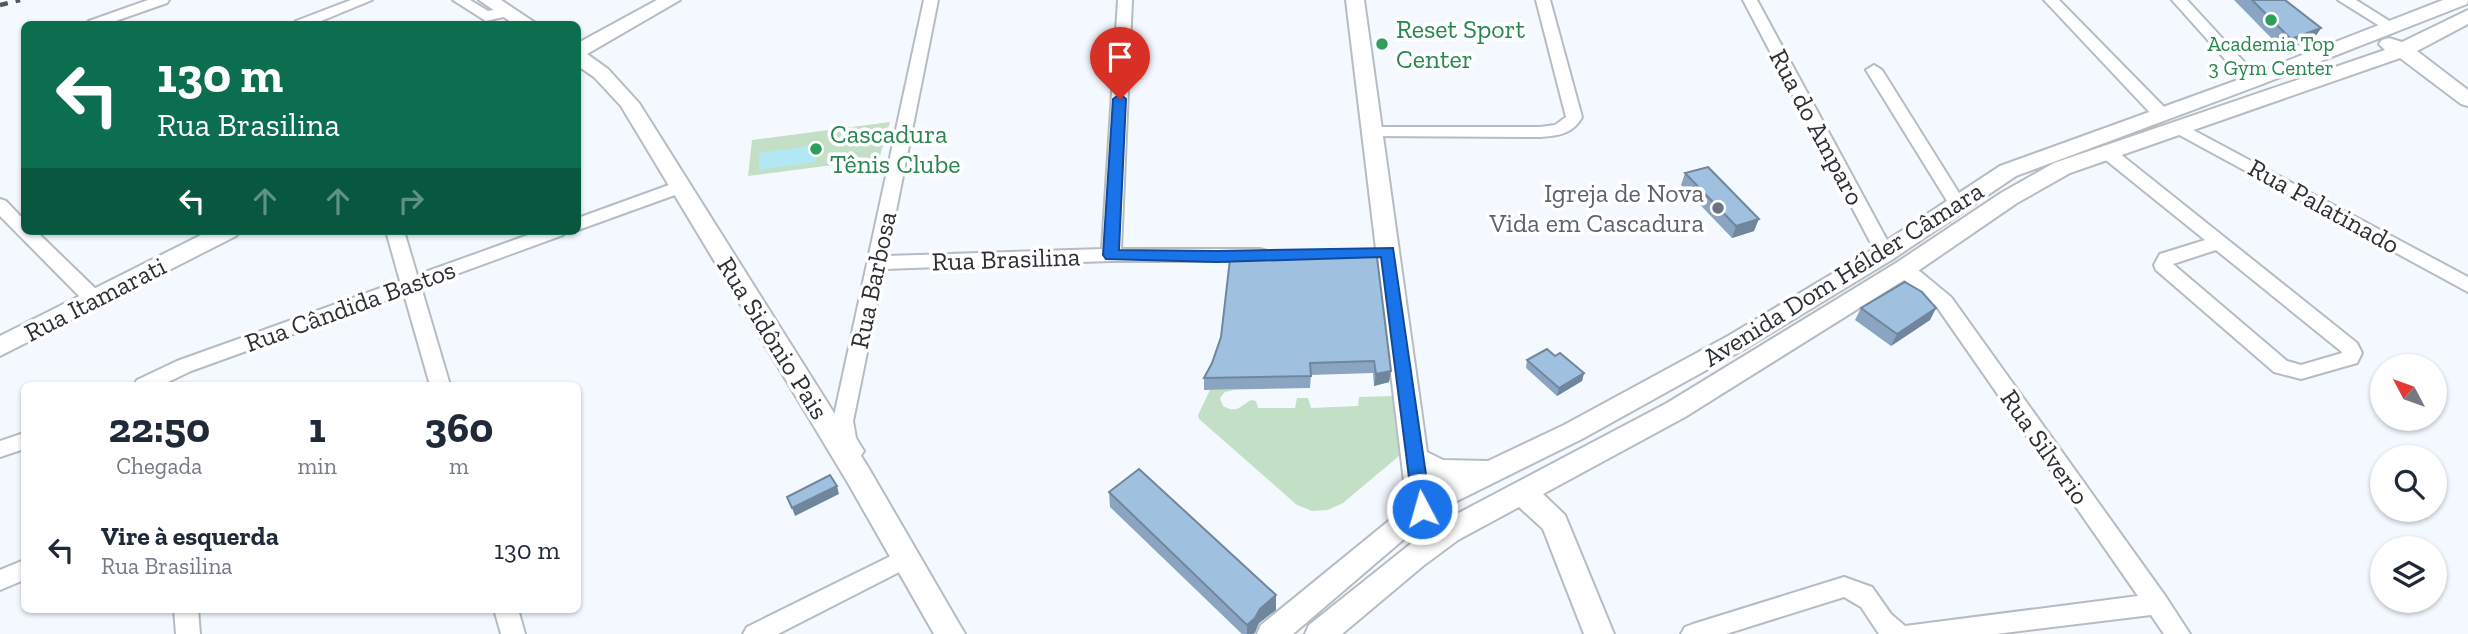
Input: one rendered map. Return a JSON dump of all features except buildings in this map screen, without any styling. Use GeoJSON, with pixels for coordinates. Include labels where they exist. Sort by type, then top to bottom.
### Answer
{"type":"FeatureCollection","features":[{"type":"Feature","properties":{"kind":"main road"},"geometry":{"type":"LineString","coordinates":[[581,49],[671,0]]}},
{"type":"Feature","properties":{"kind":"main road"},"geometry":{"type":"LineString","coordinates":[[1355,0],[1374,132],[1381,252],[1422,509],[1422,531],[1413,557]]}},
{"type":"Feature","properties":{"kind":"main road","name":"Avenida Dom Hélder Câmara"},"geometry":{"type":"LineString","coordinates":[[1272,634],[1422,509],[1489,471],[1573,432],[2062,168],[2108,153],[2253,81],[2460,0]]}},
{"type":"Feature","properties":{"kind":"main road"},"geometry":{"type":"LineString","coordinates":[[499,7],[522,21]]}},
{"type":"Feature","properties":{"kind":"main road","name":"Avenida Dom Hélder Câmara"},"geometry":{"type":"LineString","coordinates":[[1320,634],[1413,557],[1448,532],[1676,410],[1894,261],[1958,205],[2008,171],[2030,161],[2171,122],[2403,50],[2468,16]]}},
{"type":"Feature","properties":{"kind":"main road"},"geometry":{"type":"LineString","coordinates":[[2362,37],[2403,50],[2468,100]]}},
{"type":"Feature","properties":{"kind":"main road","name":"Rua Sidônio Pais"},"geometry":{"type":"LineString","coordinates":[[581,59],[601,73],[629,103],[858,475],[950,634]]}},
{"type":"Feature","properties":{"kind":"main road","name":"Rua Itamarati"},"geometry":{"type":"LineString","coordinates":[[0,347],[219,235]]}},
{"type":"Feature","properties":{"kind":"main road"},"geometry":{"type":"LineString","coordinates":[[1415,459],[1440,471],[1489,471]]}},
{"type":"Feature","properties":{"kind":"main road"},"geometry":{"type":"LineString","coordinates":[[1520,493],[1541,508],[1555,523],[1599,634]]}},
{"type":"Feature","properties":{"kind":"street"},"geometry":{"type":"LineString","coordinates":[[102,21],[162,0]]}},
{"type":"Feature","properties":{"kind":"street"},"geometry":{"type":"LineString","coordinates":[[310,21],[365,0]]}},
{"type":"Feature","properties":{"kind":"street"},"geometry":{"type":"LineString","coordinates":[[460,0],[486,16],[497,16],[499,7]]}},
{"type":"Feature","properties":{"kind":"street","name":"Rua Barbosa"},"geometry":{"type":"LineString","coordinates":[[858,475],[857,460],[846,438],[844,421],[931,0]]}},
{"type":"Feature","properties":{"kind":"street"},"geometry":{"type":"LineString","coordinates":[[1111,255],[1125,0]]}},
{"type":"Feature","properties":{"kind":"street"},"geometry":{"type":"LineString","coordinates":[[1374,132],[1540,132],[1569,125],[1574,117],[1544,0]]}},
{"type":"Feature","properties":{"kind":"street","name":"Rua do Amparo"},"geometry":{"type":"LineString","coordinates":[[1750,0],[1894,261]]}},
{"type":"Feature","properties":{"kind":"street","name":"Rua Palatinado"},"geometry":{"type":"LineString","coordinates":[[2051,0],[2171,122],[2468,285]]}},
{"type":"Feature","properties":{"kind":"street"},"geometry":{"type":"LineString","coordinates":[[2179,0],[2253,81]]}},
{"type":"Feature","properties":{"kind":"street"},"geometry":{"type":"LineString","coordinates":[[2345,0],[2391,27]]}},
{"type":"Feature","properties":{"kind":"street"},"geometry":{"type":"LineString","coordinates":[[1874,70],[1958,205]]}},
{"type":"Feature","properties":{"kind":"street"},"geometry":{"type":"LineString","coordinates":[[2108,153],[2220,242],[2350,348],[2350,358],[2301,372],[2281,367],[2163,265],[2167,258],[2220,242]]}},
{"type":"Feature","properties":{"kind":"street"},"geometry":{"type":"LineString","coordinates":[[581,223],[680,187]]}},
{"type":"Feature","properties":{"kind":"street"},"geometry":{"type":"LineString","coordinates":[[0,205],[21,227]]}},
{"type":"Feature","properties":{"kind":"street"},"geometry":{"type":"LineString","coordinates":[[29,235],[93,299]]}},
{"type":"Feature","properties":{"kind":"street"},"geometry":{"type":"LineString","coordinates":[[396,235],[439,382]]}},
{"type":"Feature","properties":{"kind":"street","name":"Rua Cândida Bastos"},"geometry":{"type":"LineString","coordinates":[[169,379],[410,284],[546,235]]}},
{"type":"Feature","properties":{"kind":"street","name":"Rua Brasilina"},"geometry":{"type":"LineString","coordinates":[[876,263],[1111,255],[1283,255]]}},
{"type":"Feature","properties":{"kind":"street","name":"Rua Silverio"},"geometry":{"type":"LineString","coordinates":[[1894,261],[1944,302],[2178,634]]}},
{"type":"Feature","properties":{"kind":"street"},"geometry":{"type":"LineString","coordinates":[[0,449],[21,443]]}},
{"type":"Feature","properties":{"kind":"street"},"geometry":{"type":"LineString","coordinates":[[755,634],[905,558]]}},
{"type":"Feature","properties":{"kind":"street"},"geometry":{"type":"LineString","coordinates":[[0,580],[21,571]]}},
{"type":"Feature","properties":{"kind":"street"},"geometry":{"type":"LineString","coordinates":[[1693,634],[1844,587],[1861,591],[1867,596],[1886,626],[1897,634]]}},
{"type":"Feature","properties":{"kind":"street"},"geometry":{"type":"LineString","coordinates":[[1912,634],[2158,604]]}},
{"type":"Feature","properties":{"kind":"street"},"geometry":{"type":"LineString","coordinates":[[186,613],[188,634]]}},
{"type":"Feature","properties":{"kind":"street"},"geometry":{"type":"LineString","coordinates":[[507,613],[513,634]]}},
{"type":"Feature","properties":{"kind":"green space","name":"Cascadura Tênis Clube"},"geometry":{"type":"Polygon","coordinates":[[[890,122],[879,159],[748,176],[752,140],[890,122]]]}},
{"type":"Feature","properties":{"kind":"green space"},"geometry":{"type":"Polygon","coordinates":[[[1210,390],[1234,390],[1225,392],[1220,398],[1223,406],[1231,409],[1251,400],[1256,401],[1258,408],[1295,408],[1297,398],[1308,398],[1311,408],[1358,406],[1359,397],[1394,396],[1401,450],[1399,456],[1343,503],[1328,510],[1312,511],[1297,505],[1199,419],[1198,415],[1210,390]]]}},
{"type":"Feature","properties":{"kind":"water"},"geometry":{"type":"Polygon","coordinates":[[[816,145],[816,162],[759,170],[759,153],[816,145]]]}},
{"type":"Feature","properties":{"kind":"railway"},"geometry":{"type":"LineString","coordinates":[[0,5],[20,0]]}},
{"type":"Feature","properties":{"kind":"place","name":"Academia Top 3 Gym Center"},"geometry":{"type":"Point","coordinates":[2271,20]}},
{"type":"Feature","properties":{"kind":"place","name":"Reset Sport Center"},"geometry":{"type":"Point","coordinates":[1382,44]}},
{"type":"Feature","properties":{"kind":"place","name":"Cascadura Tênis Clube"},"geometry":{"type":"Point","coordinates":[816,149]}},
{"type":"Feature","properties":{"kind":"place","name":"Igreja de Nova Vida em Cascadura"},"geometry":{"type":"Point","coordinates":[1718,208]}},
{"type":"Feature","properties":{"kind":"route"},"geometry":{"type":"LineString","coordinates":[[1120,99],[1111,255],[1217,257],[1388,252],[1422,509]]}}]}
